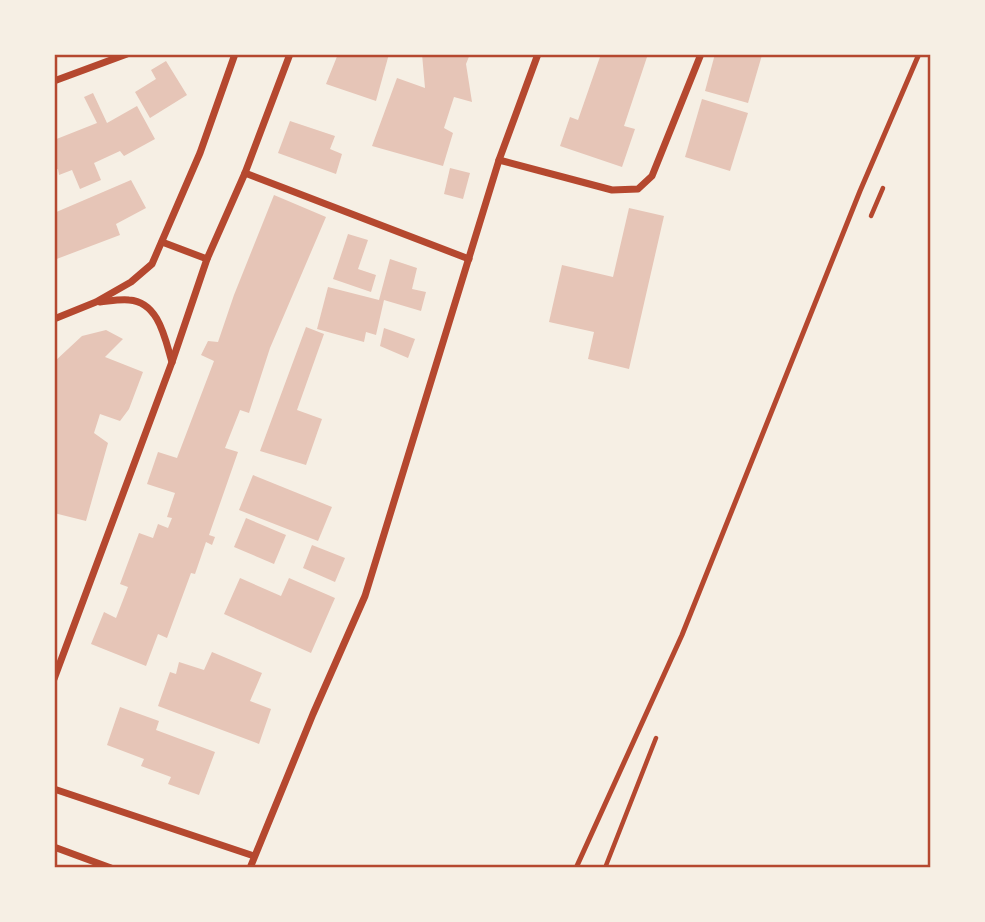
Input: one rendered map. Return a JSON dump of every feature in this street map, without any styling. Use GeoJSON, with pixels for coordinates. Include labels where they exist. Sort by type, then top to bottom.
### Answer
{"type":"FeatureCollection","features":[{"type":"Feature","properties":{"kind":"street"},"geometry":{"type":"LineString","coordinates":[[54,82],[127,54]]}},
{"type":"Feature","properties":{"kind":"street"},"geometry":{"type":"LineString","coordinates":[[54,318],[96,302],[131,282],[152,264],[200,153],[235,54]]}},
{"type":"Feature","properties":{"kind":"street"},"geometry":{"type":"LineString","coordinates":[[54,679],[172,362],[207,259],[290,54]]}},
{"type":"Feature","properties":{"kind":"street"},"geometry":{"type":"LineString","coordinates":[[250,868],[365,596],[499,160],[538,54]]}},
{"type":"Feature","properties":{"kind":"street"},"geometry":{"type":"LineString","coordinates":[[499,160],[612,190],[638,189],[652,176],[701,54]]}},
{"type":"Feature","properties":{"kind":"street"},"geometry":{"type":"LineString","coordinates":[[244,173],[469,259]]}},
{"type":"Feature","properties":{"kind":"street"},"geometry":{"type":"LineString","coordinates":[[162,242],[207,259]]}},
{"type":"Feature","properties":{"kind":"street"},"geometry":{"type":"LineString","coordinates":[[96,302],[130,300],[145,304],[160,325],[172,362]]}},
{"type":"Feature","properties":{"kind":"street"},"geometry":{"type":"LineString","coordinates":[[54,789],[254,856]]}},
{"type":"Feature","properties":{"kind":"street"},"geometry":{"type":"LineString","coordinates":[[54,847],[111,868]]}},
{"type":"Feature","properties":{"kind":"lane"},"geometry":{"type":"LineString","coordinates":[[576,868],[682,635],[860,191],[919,54]]}},
{"type":"Feature","properties":{"kind":"building"},"geometry":{"type":"Polygon","coordinates":[[[338,54],[389,54],[376,101],[326,84],[338,54]]]}},
{"type":"Feature","properties":{"kind":"building"},"geometry":{"type":"Polygon","coordinates":[[[422,54],[470,54],[466,64],[472,102],[454,97],[444,128],[453,133],[443,166],[372,146],[397,78],[425,88],[422,54]]]}},
{"type":"Feature","properties":{"kind":"building"},"geometry":{"type":"Polygon","coordinates":[[[601,54],[648,54],[624,126],[635,129],[622,167],[560,146],[570,117],[578,120],[601,54]]]}},
{"type":"Feature","properties":{"kind":"building"},"geometry":{"type":"Polygon","coordinates":[[[715,54],[762,55],[748,103],[705,91],[715,54]]]}},
{"type":"Feature","properties":{"kind":"building"},"geometry":{"type":"Polygon","coordinates":[[[166,61],[187,95],[150,118],[135,92],[156,79],[151,70],[166,61]]]}},
{"type":"Feature","properties":{"kind":"building"},"geometry":{"type":"Polygon","coordinates":[[[93,93],[107,123],[137,106],[155,139],[124,156],[120,151],[94,163],[101,180],[80,189],[72,170],[59,175],[58,169],[54,170],[54,140],[97,123],[84,97],[93,93]]]}},
{"type":"Feature","properties":{"kind":"building"},"geometry":{"type":"Polygon","coordinates":[[[702,99],[748,113],[730,171],[685,157],[702,99]]]}},
{"type":"Feature","properties":{"kind":"building"},"geometry":{"type":"Polygon","coordinates":[[[290,121],[335,136],[330,149],[342,154],[336,174],[278,153],[290,121]]]}},
{"type":"Feature","properties":{"kind":"building"},"geometry":{"type":"Polygon","coordinates":[[[450,168],[470,173],[463,199],[444,194],[450,168]]]}},
{"type":"Feature","properties":{"kind":"building"},"geometry":{"type":"Polygon","coordinates":[[[131,180],[146,208],[116,224],[120,235],[54,260],[54,213],[131,180]]]}},
{"type":"Feature","properties":{"kind":"building"},"geometry":{"type":"Polygon","coordinates":[[[274,195],[326,217],[270,348],[249,413],[240,410],[225,448],[238,452],[209,535],[215,537],[212,545],[206,542],[195,574],[191,573],[167,638],[158,634],[146,666],[91,644],[104,612],[116,618],[128,587],[120,584],[139,533],[153,538],[158,524],[168,528],[172,518],[167,517],[175,493],[147,484],[158,452],[177,458],[214,361],[201,355],[208,341],[218,342],[274,195]]]}},
{"type":"Feature","properties":{"kind":"building"},"geometry":{"type":"Polygon","coordinates":[[[629,208],[664,216],[629,369],[588,359],[594,332],[549,322],[562,265],[613,277],[629,208]]]}},
{"type":"Feature","properties":{"kind":"building"},"geometry":{"type":"Polygon","coordinates":[[[348,234],[368,240],[358,269],[376,275],[371,292],[333,279],[348,234]]]}},
{"type":"Feature","properties":{"kind":"building"},"geometry":{"type":"Polygon","coordinates":[[[390,259],[417,268],[412,289],[426,292],[421,311],[384,300],[376,335],[366,332],[364,342],[317,329],[328,287],[379,300],[390,259]]]}},
{"type":"Feature","properties":{"kind":"building"},"geometry":{"type":"Polygon","coordinates":[[[306,327],[324,334],[297,410],[322,419],[306,465],[260,451],[306,327]]]}},
{"type":"Feature","properties":{"kind":"building"},"geometry":{"type":"Polygon","coordinates":[[[384,328],[415,339],[408,358],[380,346],[384,328]]]}},
{"type":"Feature","properties":{"kind":"building"},"geometry":{"type":"Polygon","coordinates":[[[106,330],[123,339],[105,357],[143,372],[129,409],[120,421],[100,414],[94,433],[108,443],[86,521],[54,513],[54,362],[82,336],[106,330]]]}},
{"type":"Feature","properties":{"kind":"building"},"geometry":{"type":"Polygon","coordinates":[[[253,475],[332,507],[318,541],[239,510],[253,475]]]}},
{"type":"Feature","properties":{"kind":"building"},"geometry":{"type":"Polygon","coordinates":[[[246,518],[286,535],[274,564],[234,547],[246,518]]]}},
{"type":"Feature","properties":{"kind":"building"},"geometry":{"type":"Polygon","coordinates":[[[312,545],[345,558],[335,582],[303,568],[312,545]]]}},
{"type":"Feature","properties":{"kind":"building"},"geometry":{"type":"Polygon","coordinates":[[[240,578],[281,596],[289,578],[335,598],[311,653],[224,614],[240,578]]]}},
{"type":"Feature","properties":{"kind":"building"},"geometry":{"type":"Polygon","coordinates":[[[212,652],[262,673],[250,701],[271,709],[259,744],[158,706],[170,672],[176,674],[179,662],[204,670],[212,652]]]}},
{"type":"Feature","properties":{"kind":"building"},"geometry":{"type":"Polygon","coordinates":[[[120,707],[159,721],[156,730],[215,752],[199,795],[168,784],[171,777],[141,766],[144,759],[107,745],[120,707]]]}}]}
